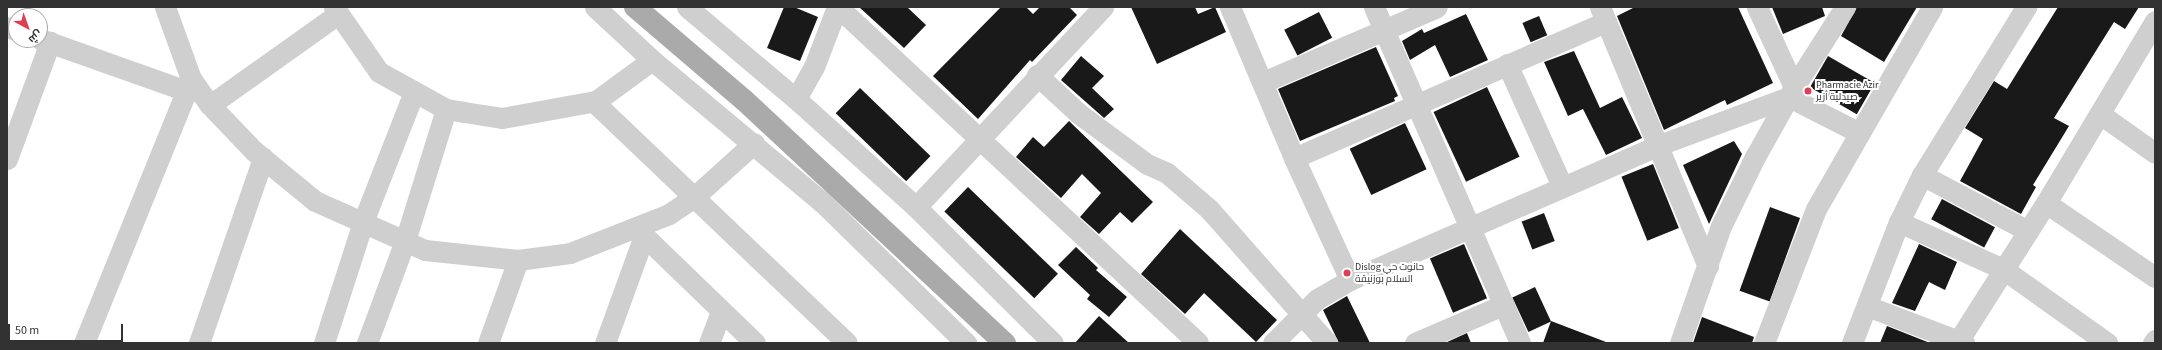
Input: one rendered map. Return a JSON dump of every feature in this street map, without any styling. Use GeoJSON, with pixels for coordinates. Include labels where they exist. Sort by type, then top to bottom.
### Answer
{"type":"FeatureCollection","features":[{"type":"Feature","properties":{"kind":"main road"},"geometry":{"type":"LineString","coordinates":[[635,7],[744,100],[1005,343]]}},
{"type":"Feature","properties":{"kind":"street"},"geometry":{"type":"LineString","coordinates":[[84,343],[187,85],[165,7]]}},
{"type":"Feature","properties":{"kind":"street"},"geometry":{"type":"LineString","coordinates":[[595,7],[652,60],[754,143],[822,202],[966,343]]}},
{"type":"Feature","properties":{"kind":"street"},"geometry":{"type":"LineString","coordinates":[[796,99],[814,67],[838,7],[1198,343]]}},
{"type":"Feature","properties":{"kind":"street"},"geometry":{"type":"LineString","coordinates":[[1230,7],[1294,158],[1350,280]]}},
{"type":"Feature","properties":{"kind":"street"},"geometry":{"type":"LineString","coordinates":[[1374,7],[1520,343]]}},
{"type":"Feature","properties":{"kind":"street"},"geometry":{"type":"LineString","coordinates":[[1263,82],[1437,7]]}},
{"type":"Feature","properties":{"kind":"street"},"geometry":{"type":"LineString","coordinates":[[1757,7],[1791,92],[1858,132]]}},
{"type":"Feature","properties":{"kind":"street"},"geometry":{"type":"LineString","coordinates":[[1680,343],[1721,226],[1791,92],[1844,7]]}},
{"type":"Feature","properties":{"kind":"street"},"geometry":{"type":"LineString","coordinates":[[1764,343],[1805,233],[1858,132],[1932,7]]}},
{"type":"Feature","properties":{"kind":"street"},"geometry":{"type":"LineString","coordinates":[[1852,343],[1899,222],[1922,175],[2026,7]]}},
{"type":"Feature","properties":{"kind":"street"},"geometry":{"type":"LineString","coordinates":[[691,8],[796,99],[916,207],[1053,343]]}},
{"type":"Feature","properties":{"kind":"street"},"geometry":{"type":"LineString","coordinates":[[210,105],[336,10],[379,72],[446,108],[502,118],[594,102],[652,60]]}},
{"type":"Feature","properties":{"kind":"street"},"geometry":{"type":"LineString","coordinates":[[916,207],[1037,75],[1094,10]]}},
{"type":"Feature","properties":{"kind":"street"},"geometry":{"type":"LineString","coordinates":[[1294,158],[1507,64],[1604,12],[1708,266]]}},
{"type":"Feature","properties":{"kind":"street"},"geometry":{"type":"LineString","coordinates":[[1867,306],[1960,342],[2003,269],[2046,204],[2155,21]]}},
{"type":"Feature","properties":{"kind":"street"},"geometry":{"type":"LineString","coordinates":[[48,41],[187,85],[210,105],[263,158],[315,201],[425,250],[518,260],[570,253],[640,233],[694,198],[754,143]]}},
{"type":"Feature","properties":{"kind":"street"},"geometry":{"type":"LineString","coordinates":[[7,159],[42,48]]}},
{"type":"Feature","properties":{"kind":"street"},"geometry":{"type":"LineString","coordinates":[[1507,64],[1562,186]]}},
{"type":"Feature","properties":{"kind":"street"},"geometry":{"type":"LineString","coordinates":[[1037,75],[1083,117],[1147,164],[1167,173],[1209,209],[1299,314],[1327,343]]}},
{"type":"Feature","properties":{"kind":"street"},"geometry":{"type":"LineString","coordinates":[[324,343],[363,222],[414,92]]}},
{"type":"Feature","properties":{"kind":"street"},"geometry":{"type":"LineString","coordinates":[[1273,343],[1299,314],[1317,299],[1350,280],[1562,186],[1791,92]]}},
{"type":"Feature","properties":{"kind":"street"},"geometry":{"type":"LineString","coordinates":[[594,102],[847,343]]}},
{"type":"Feature","properties":{"kind":"street"},"geometry":{"type":"LineString","coordinates":[[367,343],[405,241],[446,108]]}},
{"type":"Feature","properties":{"kind":"street"},"geometry":{"type":"LineString","coordinates":[[2100,114],[2155,153]]}},
{"type":"Feature","properties":{"kind":"street"},"geometry":{"type":"LineString","coordinates":[[199,343],[263,158]]}},
{"type":"Feature","properties":{"kind":"street"},"geometry":{"type":"LineString","coordinates":[[1922,175],[2028,231]]}},
{"type":"Feature","properties":{"kind":"street"},"geometry":{"type":"LineString","coordinates":[[2046,204],[2155,276]]}},
{"type":"Feature","properties":{"kind":"street"},"geometry":{"type":"LineString","coordinates":[[1899,222],[2003,269],[2107,343]]}},
{"type":"Feature","properties":{"kind":"street"},"geometry":{"type":"LineString","coordinates":[[640,233],[755,343]]}},
{"type":"Feature","properties":{"kind":"street"},"geometry":{"type":"LineString","coordinates":[[605,343],[640,233]]}},
{"type":"Feature","properties":{"kind":"street"},"geometry":{"type":"LineString","coordinates":[[488,343],[518,260]]}},
{"type":"Feature","properties":{"kind":"street"},"geometry":{"type":"LineString","coordinates":[[1415,343],[1503,305]]}},
{"type":"Feature","properties":{"kind":"street"},"geometry":{"type":"LineString","coordinates":[[709,343],[721,311]]}},
{"type":"Feature","properties":{"kind":"building"},"geometry":{"type":"Polygon","coordinates":[[[784,7],[794,7],[818,17],[800,61],[767,48],[784,7]]]}},
{"type":"Feature","properties":{"kind":"building"},"geometry":{"type":"Polygon","coordinates":[[[859,7],[907,7],[926,25],[904,48],[859,7]]]}},
{"type":"Feature","properties":{"kind":"building"},"geometry":{"type":"Polygon","coordinates":[[[1001,7],[1026,7],[1033,14],[1040,7],[1069,7],[1077,15],[1032,62],[1030,60],[978,119],[933,76],[1001,7]]]}},
{"type":"Feature","properties":{"kind":"building"},"geometry":{"type":"Polygon","coordinates":[[[1131,7],[1195,7],[1198,14],[1215,7],[1226,32],[1157,64],[1131,7]]]}},
{"type":"Feature","properties":{"kind":"building"},"geometry":{"type":"Polygon","coordinates":[[[1635,7],[1738,7],[1773,83],[1727,105],[1725,100],[1664,130],[1617,16],[1635,7]]]}},
{"type":"Feature","properties":{"kind":"building"},"geometry":{"type":"Polygon","coordinates":[[[1772,7],[1822,7],[1825,16],[1783,34],[1772,7]]]}},
{"type":"Feature","properties":{"kind":"building"},"geometry":{"type":"Polygon","coordinates":[[[1857,7],[1917,7],[1884,62],[1841,36],[1857,7]]]}},
{"type":"Feature","properties":{"kind":"building"},"geometry":{"type":"Polygon","coordinates":[[[2058,7],[2139,7],[2125,29],[2114,22],[2054,118],[2069,126],[2033,185],[2036,187],[2021,214],[1960,181],[1983,139],[1965,128],[1994,81],[2007,89],[2058,7]]]}},
{"type":"Feature","properties":{"kind":"building"},"geometry":{"type":"Polygon","coordinates":[[[1319,12],[1332,38],[1297,56],[1284,30],[1319,12]]]}},
{"type":"Feature","properties":{"kind":"building"},"geometry":{"type":"Polygon","coordinates":[[[1466,14],[1488,60],[1450,77],[1435,45],[1410,60],[1402,41],[1422,29],[1424,33],[1466,14]]]}},
{"type":"Feature","properties":{"kind":"building"},"geometry":{"type":"Polygon","coordinates":[[[1539,16],[1547,35],[1531,42],[1522,23],[1539,16]]]}},
{"type":"Feature","properties":{"kind":"building"},"geometry":{"type":"Polygon","coordinates":[[[1376,47],[1398,96],[1394,98],[1395,101],[1300,141],[1278,89],[1376,47]]]}},
{"type":"Feature","properties":{"kind":"building"},"geometry":{"type":"Polygon","coordinates":[[[1574,51],[1600,108],[1622,97],[1642,138],[1606,155],[1583,109],[1568,116],[1544,62],[1574,51]]]}},
{"type":"Feature","properties":{"kind":"building"},"geometry":{"type":"Polygon","coordinates":[[[1081,56],[1104,76],[1092,88],[1114,109],[1104,118],[1061,80],[1081,56]]]}},
{"type":"Feature","properties":{"kind":"building"},"geometry":{"type":"Polygon","coordinates":[[[1828,56],[1875,83],[1857,114],[1810,87],[1828,56]]]}},
{"type":"Feature","properties":{"kind":"building"},"geometry":{"type":"Polygon","coordinates":[[[1487,87],[1520,157],[1466,182],[1434,112],[1487,87]]]}},
{"type":"Feature","properties":{"kind":"building"},"geometry":{"type":"Polygon","coordinates":[[[860,88],[930,156],[906,181],[836,113],[860,88]]]}},
{"type":"Feature","properties":{"kind":"building"},"geometry":{"type":"Polygon","coordinates":[[[1069,121],[1153,202],[1132,223],[1120,212],[1099,234],[1080,217],[1101,193],[1082,174],[1061,198],[1016,157],[1033,137],[1044,147],[1069,121]]]}},
{"type":"Feature","properties":{"kind":"building"},"geometry":{"type":"Polygon","coordinates":[[[1405,123],[1427,169],[1371,195],[1350,149],[1405,123]]]}},
{"type":"Feature","properties":{"kind":"building"},"geometry":{"type":"Polygon","coordinates":[[[1734,141],[1742,154],[1709,224],[1683,165],[1734,141]]]}},
{"type":"Feature","properties":{"kind":"building"},"geometry":{"type":"Polygon","coordinates":[[[1653,164],[1679,228],[1647,241],[1621,177],[1653,164]]]}},
{"type":"Feature","properties":{"kind":"building"},"geometry":{"type":"Polygon","coordinates":[[[968,187],[1058,274],[1034,298],[944,211],[968,187]]]}},
{"type":"Feature","properties":{"kind":"building"},"geometry":{"type":"Polygon","coordinates":[[[1942,199],[1995,227],[1984,247],[1931,219],[1942,199]]]}},
{"type":"Feature","properties":{"kind":"building"},"geometry":{"type":"Polygon","coordinates":[[[1770,207],[1800,218],[1770,302],[1740,291],[1770,207]]]}},
{"type":"Feature","properties":{"kind":"building"},"geometry":{"type":"Polygon","coordinates":[[[1544,213],[1555,241],[1532,250],[1522,222],[1544,213]]]}},
{"type":"Feature","properties":{"kind":"building"},"geometry":{"type":"Polygon","coordinates":[[[1180,229],[1277,320],[1256,342],[1204,293],[1185,314],[1141,274],[1180,229]]]}},
{"type":"Feature","properties":{"kind":"building"},"geometry":{"type":"Polygon","coordinates":[[[1464,244],[1487,298],[1453,313],[1430,258],[1464,244]]]}},
{"type":"Feature","properties":{"kind":"building"},"geometry":{"type":"Polygon","coordinates":[[[1919,244],[1957,262],[1945,290],[1929,282],[1915,311],[1892,303],[1919,244]]]}},
{"type":"Feature","properties":{"kind":"building"},"geometry":{"type":"Polygon","coordinates":[[[1076,247],[1098,268],[1096,270],[1127,297],[1109,317],[1087,299],[1090,295],[1058,265],[1076,247]]]}},
{"type":"Feature","properties":{"kind":"building"},"geometry":{"type":"Polygon","coordinates":[[[1535,287],[1551,321],[1528,332],[1512,298],[1535,287]]]}},
{"type":"Feature","properties":{"kind":"building"},"geometry":{"type":"Polygon","coordinates":[[[1347,296],[1370,343],[1339,343],[1323,310],[1347,296]]]}},
{"type":"Feature","properties":{"kind":"building"},"geometry":{"type":"Polygon","coordinates":[[[1099,316],[1129,343],[1075,343],[1099,316]]]}},
{"type":"Feature","properties":{"kind":"building"},"geometry":{"type":"Polygon","coordinates":[[[1702,317],[1754,337],[1752,343],[1693,343],[1702,317]]]}},
{"type":"Feature","properties":{"kind":"building"},"geometry":{"type":"Polygon","coordinates":[[[1551,321],[1606,342],[1606,343],[1543,343],[1551,321]]]}},
{"type":"Feature","properties":{"kind":"building"},"geometry":{"type":"Polygon","coordinates":[[[1887,326],[1930,343],[1880,343],[1887,326]]]}},
{"type":"Feature","properties":{"kind":"building"},"geometry":{"type":"Polygon","coordinates":[[[1467,333],[1471,343],[1445,343],[1467,333]]]}},
{"type":"Feature","properties":{"kind":"place","name":"Pharmacie Azir صيدلية أزير"},"geometry":{"type":"Point","coordinates":[1808,91]}},
{"type":"Feature","properties":{"kind":"place","name":"Dislog حانوت حي السلام بوزنيقة"},"geometry":{"type":"Point","coordinates":[1347,273]}}]}
